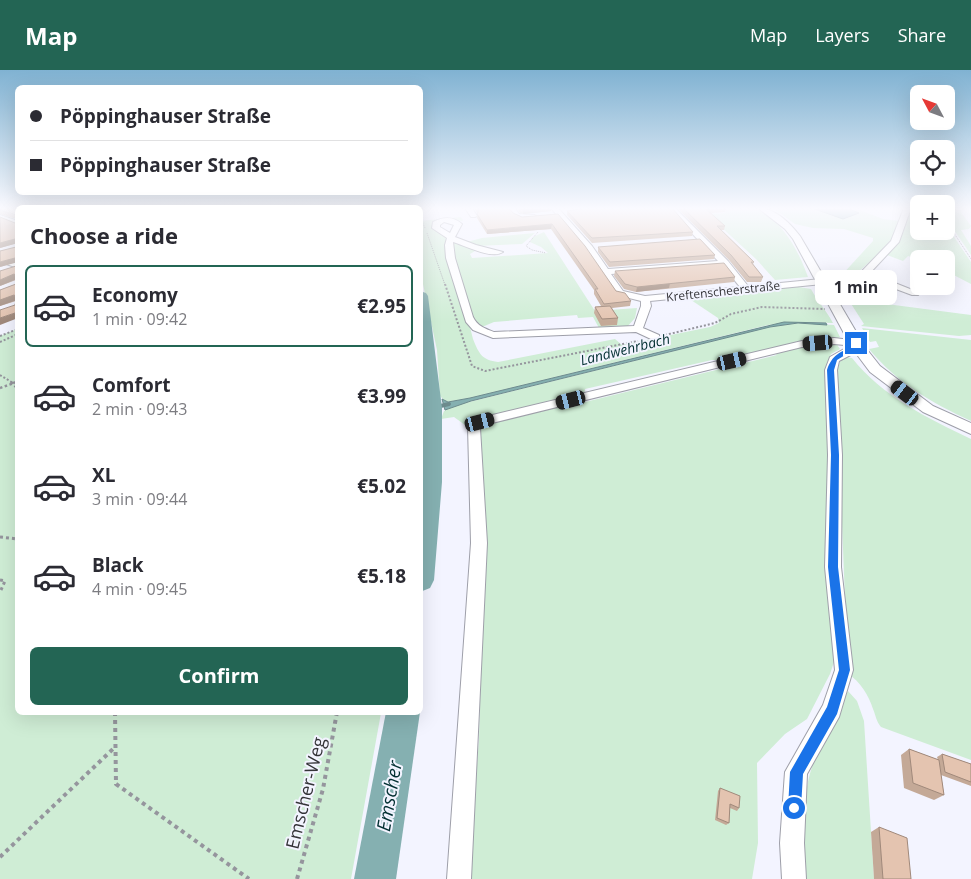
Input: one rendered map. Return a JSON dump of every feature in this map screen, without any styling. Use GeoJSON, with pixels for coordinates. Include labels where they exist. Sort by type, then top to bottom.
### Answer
{"type":"FeatureCollection","features":[{"type":"Feature","properties":{"kind":"main road"},"geometry":{"type":"LineString","coordinates":[[801,246],[858,346],[875,369],[928,409],[971,429]]}},
{"type":"Feature","properties":{"kind":"street"},"geometry":{"type":"LineString","coordinates":[[449,246],[452,263],[460,281],[471,323],[479,330],[493,335],[638,329],[646,306],[646,298]]}},
{"type":"Feature","properties":{"kind":"street"},"geometry":{"type":"LineString","coordinates":[[470,246],[477,249],[499,252]]}},
{"type":"Feature","properties":{"kind":"street"},"geometry":{"type":"LineString","coordinates":[[587,246],[604,272],[725,263]]}},
{"type":"Feature","properties":{"kind":"street"},"geometry":{"type":"LineString","coordinates":[[708,246],[746,289]]}},
{"type":"Feature","properties":{"kind":"street"},"geometry":{"type":"LineString","coordinates":[[891,246],[864,274],[910,291]]}},
{"type":"Feature","properties":{"kind":"street"},"geometry":{"type":"LineString","coordinates":[[589,248],[598,247]]}},
{"type":"Feature","properties":{"kind":"street"},"geometry":{"type":"LineString","coordinates":[[0,252],[9,250]]}},
{"type":"Feature","properties":{"kind":"street"},"geometry":{"type":"LineString","coordinates":[[0,258],[15,265]]}},
{"type":"Feature","properties":{"kind":"street"},"geometry":{"type":"LineString","coordinates":[[0,272],[15,267]]}},
{"type":"Feature","properties":{"kind":"street","name":"Kreftenscheerstraße"},"geometry":{"type":"LineString","coordinates":[[604,272],[616,289],[625,295],[646,298],[821,281],[839,281],[864,274]]}},
{"type":"Feature","properties":{"kind":"street"},"geometry":{"type":"LineString","coordinates":[[459,879],[478,543],[474,427],[480,422],[802,344],[834,341],[858,346]]}},
{"type":"Feature","properties":{"kind":"street"},"geometry":{"type":"LineString","coordinates":[[794,879],[792,843],[796,772],[832,710],[844,670],[833,567],[835,455],[830,370],[834,359],[858,346]]}},
{"type":"Feature","properties":{"kind":"lane"},"geometry":{"type":"LineString","coordinates":[[638,329],[655,337]]}},
{"type":"Feature","properties":{"kind":"path"},"geometry":{"type":"LineString","coordinates":[[526,246],[532,250],[546,253]]}},
{"type":"Feature","properties":{"kind":"path"},"geometry":{"type":"LineString","coordinates":[[963,246],[971,258]]}},
{"type":"Feature","properties":{"kind":"path"},"geometry":{"type":"LineString","coordinates":[[0,336],[15,330]]}},
{"type":"Feature","properties":{"kind":"path"},"geometry":{"type":"LineString","coordinates":[[0,342],[15,335]]}},
{"type":"Feature","properties":{"kind":"path"},"geometry":{"type":"LineString","coordinates":[[0,375],[15,385]]}},
{"type":"Feature","properties":{"kind":"path"},"geometry":{"type":"LineString","coordinates":[[0,388],[13,383]]}},
{"type":"Feature","properties":{"kind":"path"},"geometry":{"type":"LineString","coordinates":[[0,536],[15,538]]}},
{"type":"Feature","properties":{"kind":"path"},"geometry":{"type":"LineString","coordinates":[[0,580],[4,581],[0,592]]}},
{"type":"Feature","properties":{"kind":"path"},"geometry":{"type":"LineString","coordinates":[[116,715],[116,784],[249,879]]}},
{"type":"Feature","properties":{"kind":"path","name":"Emscher-Weg"},"geometry":{"type":"LineString","coordinates":[[297,879],[323,789],[336,715]]}},
{"type":"Feature","properties":{"kind":"path"},"geometry":{"type":"LineString","coordinates":[[0,857],[47,814],[73,785],[115,747]]}},
{"type":"Feature","properties":{"kind":"shaded area"},"geometry":{"type":"Polygon","coordinates":[[[423,246],[449,246],[475,344],[485,358],[498,362],[615,339],[622,345],[710,327],[719,323],[718,318],[688,298],[793,286],[811,289],[833,323],[802,322],[768,325],[470,398],[446,402],[440,396],[437,350],[423,284],[423,246]]]}},
{"type":"Feature","properties":{"kind":"shaded area"},"geometry":{"type":"Polygon","coordinates":[[[452,246],[463,246],[475,251],[470,254],[472,258],[548,253],[538,246],[553,246],[595,311],[637,308],[635,318],[627,327],[599,328],[593,317],[578,318],[577,315],[494,322],[482,327],[474,322],[452,246]]]}},
{"type":"Feature","properties":{"kind":"shaded area"},"geometry":{"type":"Polygon","coordinates":[[[742,246],[794,246],[808,277],[775,280],[742,246]]]}},
{"type":"Feature","properties":{"kind":"shaded area"},"geometry":{"type":"Polygon","coordinates":[[[869,246],[887,246],[856,274],[840,277],[869,246]]]}},
{"type":"Feature","properties":{"kind":"shaded area"},"geometry":{"type":"Polygon","coordinates":[[[896,246],[960,246],[971,262],[971,284],[955,276],[955,250],[910,250],[910,257],[908,256],[903,261],[887,255],[896,246]]]}},
{"type":"Feature","properties":{"kind":"shaded area"},"geometry":{"type":"Polygon","coordinates":[[[965,246],[971,246],[971,255],[965,246]]]}},
{"type":"Feature","properties":{"kind":"shaded area"},"geometry":{"type":"Polygon","coordinates":[[[848,299],[971,315],[971,335],[959,336],[861,326],[864,324],[848,299]]]}},
{"type":"Feature","properties":{"kind":"shaded area"},"geometry":{"type":"Polygon","coordinates":[[[784,322],[826,323],[827,325],[798,323],[770,327],[471,401],[445,410],[442,399],[448,402],[470,398],[784,322]]]}},
{"type":"Feature","properties":{"kind":"shaded area"},"geometry":{"type":"Polygon","coordinates":[[[798,323],[834,325],[840,337],[834,340],[840,349],[831,354],[827,363],[835,659],[830,674],[807,719],[785,734],[757,763],[758,843],[752,879],[468,879],[479,739],[483,589],[480,436],[454,417],[441,419],[444,411],[453,406],[770,327],[798,323]],[[769,350],[731,360],[712,360],[585,389],[584,401],[585,402],[777,355],[769,350]]]}},
{"type":"Feature","properties":{"kind":"shaded area"},"geometry":{"type":"Polygon","coordinates":[[[862,328],[971,340],[971,421],[929,399],[891,372],[869,349],[879,347],[876,341],[870,342],[862,328]]]}},
{"type":"Feature","properties":{"kind":"shaded area"},"geometry":{"type":"Polygon","coordinates":[[[15,330],[15,715],[381,715],[351,879],[0,879],[0,336],[15,330]]]}},
{"type":"Feature","properties":{"kind":"shaded area"},"geometry":{"type":"Polygon","coordinates":[[[844,357],[852,358],[877,384],[906,405],[971,439],[971,760],[881,727],[866,694],[860,685],[848,674],[836,373],[844,357]]]}},
{"type":"Feature","properties":{"kind":"shaded area"},"geometry":{"type":"Polygon","coordinates":[[[848,691],[857,701],[864,721],[874,879],[805,879],[804,807],[809,778],[829,727],[848,691]]]}},
{"type":"Feature","properties":{"kind":"building"},"geometry":{"type":"Polygon","coordinates":[[[567,246],[585,246],[616,291],[625,293],[631,301],[604,304],[595,289],[598,289],[567,246]]]}},
{"type":"Feature","properties":{"kind":"building"},"geometry":{"type":"Polygon","coordinates":[[[706,246],[715,255],[610,262],[598,247],[706,246]]]}},
{"type":"Feature","properties":{"kind":"building"},"geometry":{"type":"Polygon","coordinates":[[[722,246],[737,246],[754,262],[751,262],[763,277],[749,277],[722,246]]]}},
{"type":"Feature","properties":{"kind":"building"},"geometry":{"type":"Polygon","coordinates":[[[15,247],[15,258],[0,262],[0,251],[15,247]]]}},
{"type":"Feature","properties":{"kind":"building"},"geometry":{"type":"Polygon","coordinates":[[[724,263],[735,277],[637,287],[625,284],[615,271],[724,263]]]}},
{"type":"Feature","properties":{"kind":"building"},"geometry":{"type":"Polygon","coordinates":[[[15,266],[15,275],[0,280],[0,271],[15,266]]]}},
{"type":"Feature","properties":{"kind":"building"},"geometry":{"type":"Polygon","coordinates":[[[15,284],[15,296],[0,300],[0,290],[15,284]]]}},
{"type":"Feature","properties":{"kind":"building"},"geometry":{"type":"Polygon","coordinates":[[[15,305],[15,313],[0,318],[0,310],[15,305]]]}},
{"type":"Feature","properties":{"kind":"building"},"geometry":{"type":"Polygon","coordinates":[[[610,306],[618,318],[602,319],[595,307],[610,306]]]}},
{"type":"Feature","properties":{"kind":"building"},"geometry":{"type":"Polygon","coordinates":[[[909,749],[939,760],[944,795],[913,783],[909,749]]]}},
{"type":"Feature","properties":{"kind":"building"},"geometry":{"type":"Polygon","coordinates":[[[942,754],[971,764],[971,782],[945,772],[942,754]]]}},
{"type":"Feature","properties":{"kind":"building"},"geometry":{"type":"Polygon","coordinates":[[[720,788],[740,796],[739,808],[730,804],[729,823],[717,818],[720,788]]]}},
{"type":"Feature","properties":{"kind":"building"},"geometry":{"type":"Polygon","coordinates":[[[879,827],[907,838],[911,879],[883,879],[879,827]]]}},
{"type":"Feature","properties":{"kind":"waterway","name":"Emscher"},"geometry":{"type":"LineString","coordinates":[[423,324],[432,408],[430,482],[423,551]]}},
{"type":"Feature","properties":{"kind":"waterway","name":"Landwehrbach"},"geometry":{"type":"LineString","coordinates":[[432,408],[449,404]]}},
{"type":"Feature","properties":{"kind":"waterway","name":"Emscher"},"geometry":{"type":"LineString","coordinates":[[375,879],[402,715]]}},
{"type":"Feature","properties":{"kind":"route"},"geometry":{"type":"LineString","coordinates":[[794,808],[796,772],[832,710],[844,670],[833,567],[835,455],[830,370],[834,359],[848,351],[859,348],[856,343]]}}]}
